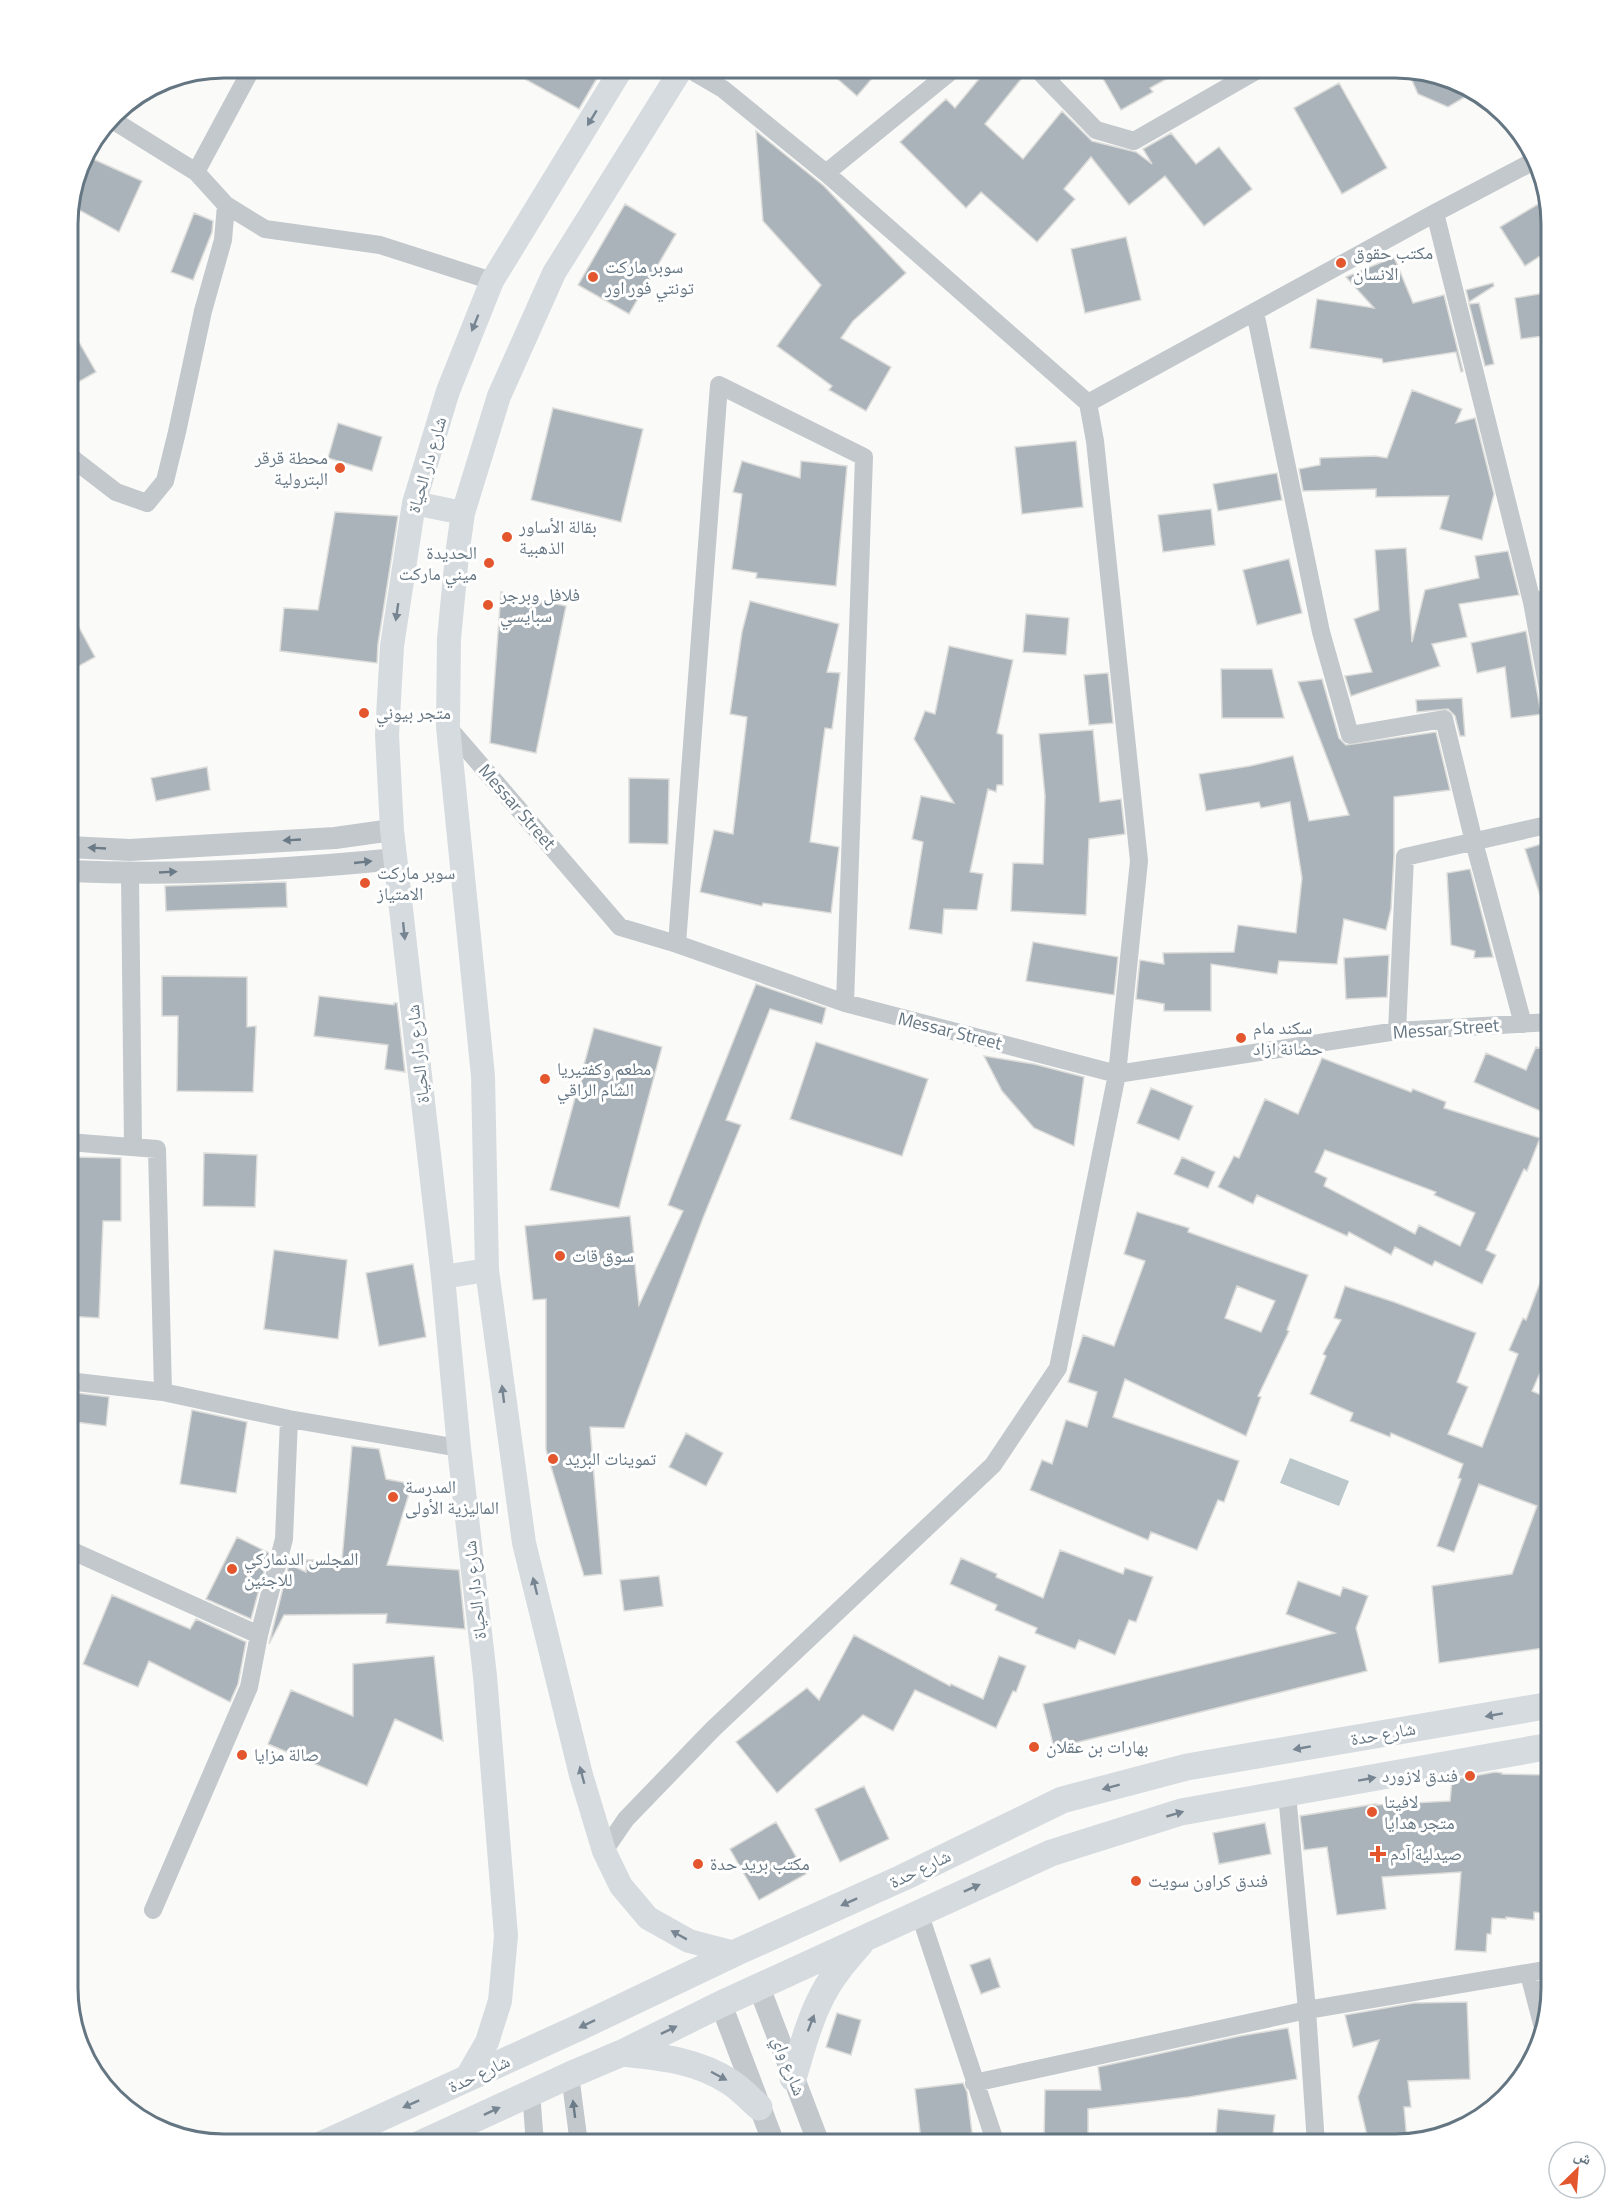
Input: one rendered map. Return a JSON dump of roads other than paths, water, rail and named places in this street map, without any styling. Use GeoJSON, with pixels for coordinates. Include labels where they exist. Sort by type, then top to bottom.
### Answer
{"type":"FeatureCollection","features":[{"type":"Feature","properties":{"kind":"main road","name":"شارع دار الحياة"},"geometry":{"type":"LineString","coordinates":[[465,2080],[487,2042],[500,2001],[506,1936],[485,1676],[459,1448],[443,1277],[392,830],[387,735],[392,646],[414,503],[448,391],[492,280],[616,78]]}},
{"type":"Feature","properties":{"kind":"main road"},"geometry":{"type":"LineString","coordinates":[[676,78],[554,273],[499,396],[463,513],[449,639],[448,727],[483,1076],[487,1270],[524,1543],[578,1764],[604,1851],[621,1886],[648,1917],[689,1941],[735,1953]]}},
{"type":"Feature","properties":{"kind":"main road"},"geometry":{"type":"LineString","coordinates":[[414,503],[463,513]]}},
{"type":"Feature","properties":{"kind":"main road"},"geometry":{"type":"LineString","coordinates":[[443,1277],[487,1270]]}},
{"type":"Feature","properties":{"kind":"main road","name":"شارع حدة"},"geometry":{"type":"LineString","coordinates":[[345,2134],[902,1878],[1062,1800],[1187,1767],[1541,1707]]}},
{"type":"Feature","properties":{"kind":"main road"},"geometry":{"type":"LineString","coordinates":[[441,2134],[622,2053],[919,1912],[1051,1853],[1181,1812],[1541,1748]]}},
{"type":"Feature","properties":{"kind":"main road"},"geometry":{"type":"LineString","coordinates":[[902,1878],[919,1912]]}},
{"type":"Feature","properties":{"kind":"main road"},"geometry":{"type":"LineString","coordinates":[[793,2078],[819,2001],[839,1969],[866,1937]]}},
{"type":"Feature","properties":{"kind":"main road"},"geometry":{"type":"LineString","coordinates":[[622,2053],[690,2063],[731,2083],[759,2107]]}},
{"type":"Feature","properties":{"kind":"street"},"geometry":{"type":"LineString","coordinates":[[196,172],[247,78]]}},
{"type":"Feature","properties":{"kind":"street"},"geometry":{"type":"LineString","coordinates":[[604,1851],[627,1818],[713,1729],[993,1465],[1058,1368],[1117,1074],[1139,861],[1095,441],[1088,403],[826,173],[723,89],[704,78]]}},
{"type":"Feature","properties":{"kind":"street"},"geometry":{"type":"LineString","coordinates":[[826,173],[943,78]]}},
{"type":"Feature","properties":{"kind":"street"},"geometry":{"type":"LineString","coordinates":[[1046,78],[1096,130],[1134,141],[1244,78]]}},
{"type":"Feature","properties":{"kind":"street"},"geometry":{"type":"LineString","coordinates":[[118,124],[196,172],[226,205],[265,230],[380,245],[492,280]]}},
{"type":"Feature","properties":{"kind":"street"},"geometry":{"type":"LineString","coordinates":[[1088,403],[1528,164]]}},
{"type":"Feature","properties":{"kind":"street"},"geometry":{"type":"LineString","coordinates":[[78,463],[116,492],[147,503],[165,480],[203,311],[223,240],[226,205]]}},
{"type":"Feature","properties":{"kind":"street"},"geometry":{"type":"LineString","coordinates":[[1435,213],[1532,602],[1541,651]]}},
{"type":"Feature","properties":{"kind":"street"},"geometry":{"type":"LineString","coordinates":[[1255,312],[1322,632],[1350,735],[1444,719],[1523,1024]]}},
{"type":"Feature","properties":{"kind":"street"},"geometry":{"type":"LineString","coordinates":[[677,944],[719,385],[864,457],[845,1003]]}},
{"type":"Feature","properties":{"kind":"street"},"geometry":{"type":"LineString","coordinates":[[1532,602],[1541,600]]}},
{"type":"Feature","properties":{"kind":"street","name":"Messar Street"},"geometry":{"type":"LineString","coordinates":[[448,727],[620,927],[677,944],[845,1003],[1117,1074],[1397,1031],[1541,1023]]}},
{"type":"Feature","properties":{"kind":"street"},"geometry":{"type":"LineString","coordinates":[[1397,1031],[1405,857],[1541,826]]}},
{"type":"Feature","properties":{"kind":"street"},"geometry":{"type":"LineString","coordinates":[[78,847],[130,850],[335,838],[392,830]]}},
{"type":"Feature","properties":{"kind":"street"},"geometry":{"type":"LineString","coordinates":[[78,871],[130,874],[336,865],[396,859]]}},
{"type":"Feature","properties":{"kind":"street"},"geometry":{"type":"LineString","coordinates":[[130,874],[133,1147]]}},
{"type":"Feature","properties":{"kind":"street"},"geometry":{"type":"LineString","coordinates":[[78,1143],[157,1149],[163,1392]]}},
{"type":"Feature","properties":{"kind":"street"},"geometry":{"type":"LineString","coordinates":[[78,1382],[163,1392],[289,1419],[459,1448]]}},
{"type":"Feature","properties":{"kind":"street"},"geometry":{"type":"LineString","coordinates":[[153,1910],[249,1687],[259,1635],[284,1539],[289,1419]]}},
{"type":"Feature","properties":{"kind":"street"},"geometry":{"type":"LineString","coordinates":[[78,1554],[259,1635]]}},
{"type":"Feature","properties":{"kind":"street"},"geometry":{"type":"LineString","coordinates":[[1287,1794],[1307,2010],[1315,2134]]}},
{"type":"Feature","properties":{"kind":"street"},"geometry":{"type":"LineString","coordinates":[[919,1912],[992,2134]]}},
{"type":"Feature","properties":{"kind":"street"},"geometry":{"type":"LineString","coordinates":[[974,2083],[1307,2010],[1541,1971]]}},
{"type":"Feature","properties":{"kind":"street"},"geometry":{"type":"LineString","coordinates":[[1529,1974],[1539,2013]]}},
{"type":"Feature","properties":{"kind":"street","name":"شارع واي"},"geometry":{"type":"LineString","coordinates":[[759,1987],[815,2134]]}},
{"type":"Feature","properties":{"kind":"street"},"geometry":{"type":"LineString","coordinates":[[722,2004],[770,2134]]}},
{"type":"Feature","properties":{"kind":"street"},"geometry":{"type":"LineString","coordinates":[[570,2075],[578,2134]]}},
{"type":"Feature","properties":{"kind":"street"},"geometry":{"type":"LineString","coordinates":[[531,2092],[534,2134]]}},
{"type":"Feature","properties":{"kind":"place","name":"مكتب حقوق الانسان"},"geometry":{"type":"Point","coordinates":[1341,263]}},
{"type":"Feature","properties":{"kind":"place","name":"سوبر ماركت تونتي فور اور"},"geometry":{"type":"Point","coordinates":[593,277]}},
{"type":"Feature","properties":{"kind":"place","name":"محطة قرقر البترولية"},"geometry":{"type":"Point","coordinates":[340,468]}},
{"type":"Feature","properties":{"kind":"place","name":"بقالة الأساور الذهبية"},"geometry":{"type":"Point","coordinates":[507,537]}},
{"type":"Feature","properties":{"kind":"place","name":"الحديدة ميني ماركت"},"geometry":{"type":"Point","coordinates":[489,563]}},
{"type":"Feature","properties":{"kind":"place","name":"فلافل وبرجر سبايسي"},"geometry":{"type":"Point","coordinates":[488,605]}},
{"type":"Feature","properties":{"kind":"place","name":"متجر بيوني"},"geometry":{"type":"Point","coordinates":[364,713]}},
{"type":"Feature","properties":{"kind":"place","name":"سوبر ماركت الامتياز"},"geometry":{"type":"Point","coordinates":[365,883]}},
{"type":"Feature","properties":{"kind":"place","name":"سكند مام حضانة ازاد"},"geometry":{"type":"Point","coordinates":[1241,1038]}},
{"type":"Feature","properties":{"kind":"place","name":"مطعم وكفتيريا الشام الراقي"},"geometry":{"type":"Point","coordinates":[545,1079]}},
{"type":"Feature","properties":{"kind":"place","name":"سوق قات"},"geometry":{"type":"Point","coordinates":[560,1256]}},
{"type":"Feature","properties":{"kind":"place","name":"تموينات البريد"},"geometry":{"type":"Point","coordinates":[553,1459]}},
{"type":"Feature","properties":{"kind":"place","name":"المدرسة الماليزية الأولى"},"geometry":{"type":"Point","coordinates":[393,1497]}},
{"type":"Feature","properties":{"kind":"place","name":"المجلس الدنماركي للاجئين"},"geometry":{"type":"Point","coordinates":[232,1569]}},
{"type":"Feature","properties":{"kind":"place","name":"بهارات بن عقلان"},"geometry":{"type":"Point","coordinates":[1034,1747]}},
{"type":"Feature","properties":{"kind":"place","name":"صالة مزايا"},"geometry":{"type":"Point","coordinates":[242,1755]}},
{"type":"Feature","properties":{"kind":"place","name":"فندق لازورد"},"geometry":{"type":"Point","coordinates":[1470,1776]}},
{"type":"Feature","properties":{"kind":"place","name":"لافيتا متجر هدايا"},"geometry":{"type":"Point","coordinates":[1372,1812]}},
{"type":"Feature","properties":{"kind":"place","name":"صيدلية آدم"},"geometry":{"type":"Point","coordinates":[1378,1854]}},
{"type":"Feature","properties":{"kind":"place","name":"مكتب بريد حدة"},"geometry":{"type":"Point","coordinates":[698,1864]}},
{"type":"Feature","properties":{"kind":"place","name":"فندق كراون سويت"},"geometry":{"type":"Point","coordinates":[1136,1881]}}]}
